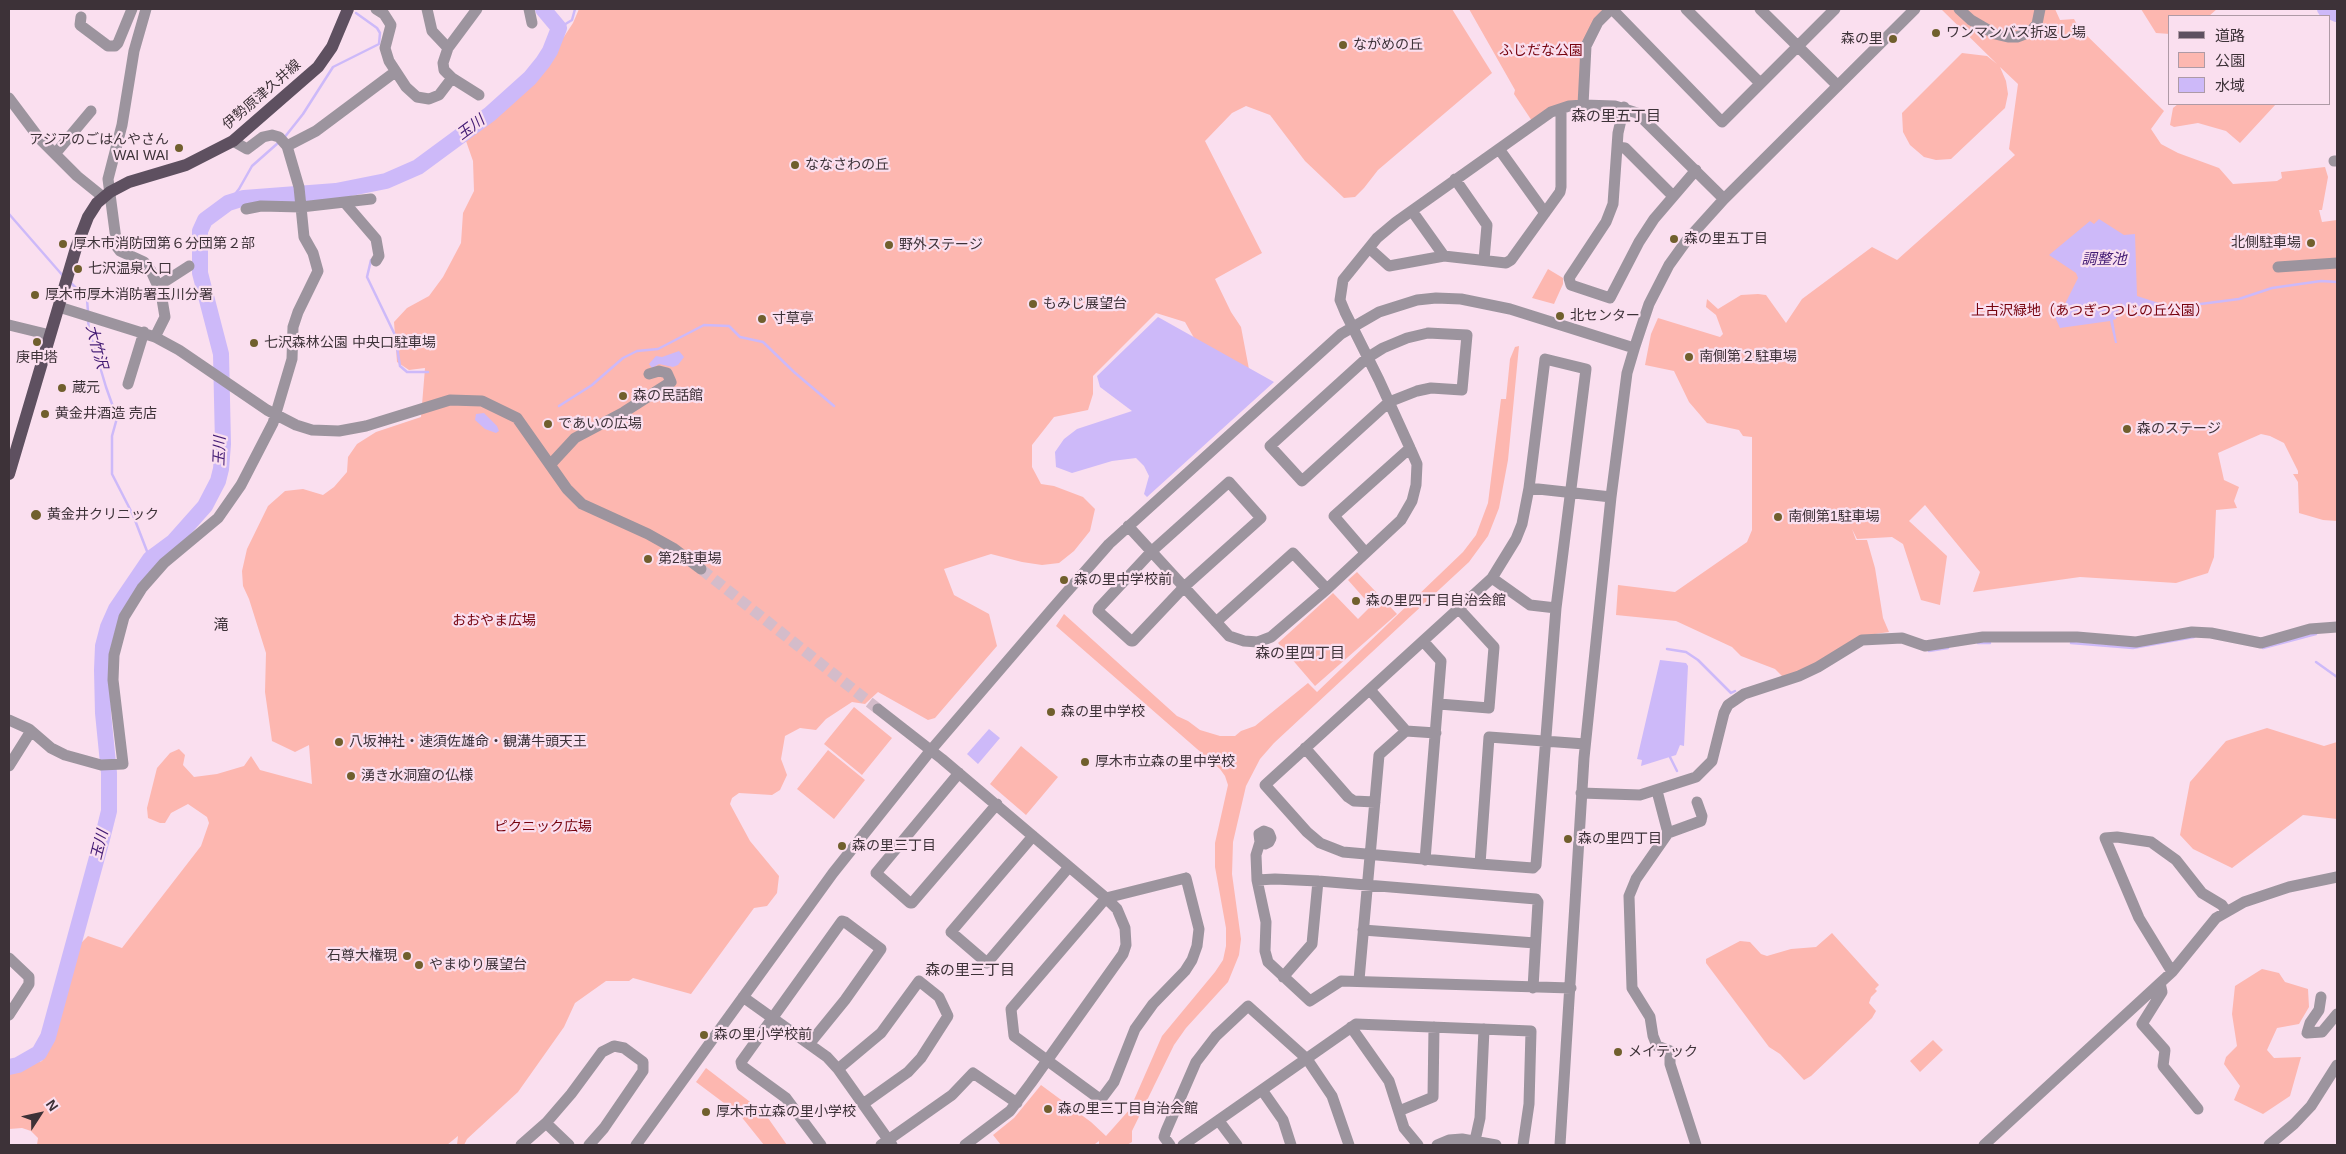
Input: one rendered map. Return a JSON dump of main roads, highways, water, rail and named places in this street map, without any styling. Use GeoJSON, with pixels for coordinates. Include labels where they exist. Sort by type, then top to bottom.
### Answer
{"type":"FeatureCollection","features":[{"type":"Feature","properties":{"kind":"main road","name":"伊勢原津久井線"},"geometry":{"type":"LineString","coordinates":[[9,474],[82,230],[92,211],[106,195],[129,182],[193,163],[233,141],[318,67],[332,47],[348,9]]}},
{"type":"Feature","properties":{"kind":"water","name":"調整池"},"geometry":{"type":"Polygon","coordinates":[[[2099,219],[2124,235],[2135,234],[2137,296],[2162,304],[2162,313],[2151,316],[2135,316],[2134,309],[2127,310],[2121,303],[2116,319],[2113,320],[2117,343],[2115,343],[2110,321],[2060,328],[2054,315],[2065,304],[2078,278],[2076,273],[2049,255],[2090,221],[2094,224],[2099,219]]]}},
{"type":"Feature","properties":{"kind":"water"},"geometry":{"type":"Polygon","coordinates":[[[1158,317],[1274,382],[1147,497],[1144,494],[1149,476],[1144,466],[1136,458],[1112,461],[1072,473],[1056,467],[1055,452],[1064,439],[1077,429],[1132,411],[1100,387],[1097,376],[1158,317]]]}},
{"type":"Feature","properties":{"kind":"water"},"geometry":{"type":"Polygon","coordinates":[[[679,351],[684,357],[678,365],[673,367],[659,364],[652,368],[649,364],[656,356],[662,357],[679,351]]]}},
{"type":"Feature","properties":{"kind":"water"},"geometry":{"type":"Polygon","coordinates":[[[484,413],[497,426],[499,431],[496,433],[485,429],[475,420],[476,414],[484,413]]]}},
{"type":"Feature","properties":{"kind":"water"},"geometry":{"type":"Polygon","coordinates":[[[1660,660],[1686,663],[1688,666],[1684,746],[1680,745],[1676,755],[1641,766],[1642,760],[1637,759],[1660,660]]]}},
{"type":"Feature","properties":{"kind":"water"},"geometry":{"type":"Polygon","coordinates":[[[989,729],[1000,738],[978,764],[967,754],[989,729]]]}},
{"type":"Feature","properties":{"kind":"waterway","name":"玉川"},"geometry":{"type":"LineString","coordinates":[[9,1067],[18,1065],[39,1053],[48,1037],[109,811],[109,773],[103,713],[102,670],[103,646],[108,627],[116,609],[150,559],[173,542],[205,506],[218,481],[221,469],[223,444],[221,354],[200,273],[200,231],[205,220],[228,203],[244,198],[336,191],[386,181],[418,167],[490,114],[530,78],[543,62],[550,51],[559,28],[543,9]]}},
{"type":"Feature","properties":{"kind":"waterway"},"geometry":{"type":"LineString","coordinates":[[559,28],[572,20],[575,9]]}},
{"type":"Feature","properties":{"kind":"waterway"},"geometry":{"type":"LineString","coordinates":[[2325,9],[2337,14]]}},
{"type":"Feature","properties":{"kind":"waterway"},"geometry":{"type":"LineString","coordinates":[[284,138],[303,114],[333,67],[379,44],[380,33],[377,28],[356,13]]}},
{"type":"Feature","properties":{"kind":"waterway"},"geometry":{"type":"LineString","coordinates":[[228,203],[239,189],[252,166],[278,143]]}},
{"type":"Feature","properties":{"kind":"waterway","name":"玉川"},"geometry":{"type":"LineString","coordinates":[[334,191],[336,197]]}},
{"type":"Feature","properties":{"kind":"waterway","name":"大竹沢"},"geometry":{"type":"LineString","coordinates":[[9,214],[64,277]]}},
{"type":"Feature","properties":{"kind":"waterway"},"geometry":{"type":"LineString","coordinates":[[371,260],[367,277],[395,335],[400,366],[407,372],[428,372]]}},
{"type":"Feature","properties":{"kind":"waterway"},"geometry":{"type":"LineString","coordinates":[[2162,309],[2239,299],[2272,288],[2321,281],[2337,282]]}},
{"type":"Feature","properties":{"kind":"waterway","name":"大竹沢"},"geometry":{"type":"LineString","coordinates":[[70,282],[87,299],[88,312]]}},
{"type":"Feature","properties":{"kind":"waterway","name":"大竹沢"},"geometry":{"type":"LineString","coordinates":[[88,320],[89,330],[117,418],[112,436],[112,474],[133,515],[150,559]]}},
{"type":"Feature","properties":{"kind":"waterway"},"geometry":{"type":"LineString","coordinates":[[559,406],[592,385],[623,358],[637,351],[658,349],[704,325],[729,326],[740,337],[763,342],[794,372],[834,406]]}},
{"type":"Feature","properties":{"kind":"waterway"},"geometry":{"type":"LineString","coordinates":[[2263,648],[2316,634]]}},
{"type":"Feature","properties":{"kind":"waterway"},"geometry":{"type":"LineString","coordinates":[[2071,643],[2133,648],[2194,637]]}},
{"type":"Feature","properties":{"kind":"waterway"},"geometry":{"type":"LineString","coordinates":[[1978,643],[1990,643]]}},
{"type":"Feature","properties":{"kind":"waterway"},"geometry":{"type":"LineString","coordinates":[[1929,651],[1948,648]]}},
{"type":"Feature","properties":{"kind":"waterway"},"geometry":{"type":"LineString","coordinates":[[1667,649],[1686,652],[1698,660],[1731,693],[1735,691]]}},
{"type":"Feature","properties":{"kind":"waterway"},"geometry":{"type":"LineString","coordinates":[[2316,662],[2337,677]]}},
{"type":"Feature","properties":{"kind":"waterway"},"geometry":{"type":"LineString","coordinates":[[1670,757],[1677,771]]}},
{"type":"Feature","properties":{"kind":"tunnel"},"geometry":{"type":"LineString","coordinates":[[701,569],[878,709]]}},
{"type":"Feature","properties":{"kind":"place","name":"ワンマンバス折返し場"},"geometry":{"type":"Point","coordinates":[1936,33]}},
{"type":"Feature","properties":{"kind":"place","name":"森の里"},"geometry":{"type":"Point","coordinates":[1893,39]}},
{"type":"Feature","properties":{"kind":"place","name":"ながめの丘"},"geometry":{"type":"Point","coordinates":[1343,45]}},
{"type":"Feature","properties":{"kind":"place","name":"アジアのごはんやさん WAI WAI"},"geometry":{"type":"Point","coordinates":[179,148]}},
{"type":"Feature","properties":{"kind":"place","name":"ななさわの丘"},"geometry":{"type":"Point","coordinates":[795,165]}},
{"type":"Feature","properties":{"kind":"place","name":"森の里五丁目"},"geometry":{"type":"Point","coordinates":[1674,239]}},
{"type":"Feature","properties":{"kind":"place","name":"北側駐車場"},"geometry":{"type":"Point","coordinates":[2311,243]}},
{"type":"Feature","properties":{"kind":"place","name":"厚木市消防団第６分団第２部"},"geometry":{"type":"Point","coordinates":[63,244]}},
{"type":"Feature","properties":{"kind":"place","name":"野外ステージ"},"geometry":{"type":"Point","coordinates":[889,245]}},
{"type":"Feature","properties":{"kind":"place","name":"七沢温泉入口"},"geometry":{"type":"Point","coordinates":[78,269]}},
{"type":"Feature","properties":{"kind":"place","name":"厚木市厚木消防署玉川分署"},"geometry":{"type":"Point","coordinates":[35,295]}},
{"type":"Feature","properties":{"kind":"place","name":"もみじ展望台"},"geometry":{"type":"Point","coordinates":[1033,304]}},
{"type":"Feature","properties":{"kind":"place","name":"北センター"},"geometry":{"type":"Point","coordinates":[1560,316]}},
{"type":"Feature","properties":{"kind":"place","name":"寸草亭"},"geometry":{"type":"Point","coordinates":[762,319]}},
{"type":"Feature","properties":{"kind":"place","name":"庚申塔"},"geometry":{"type":"Point","coordinates":[37,342]}},
{"type":"Feature","properties":{"kind":"place","name":"七沢森林公園 中央口駐車場"},"geometry":{"type":"Point","coordinates":[254,343]}},
{"type":"Feature","properties":{"kind":"place","name":"南側第２駐車場"},"geometry":{"type":"Point","coordinates":[1689,357]}},
{"type":"Feature","properties":{"kind":"place","name":"蔵元"},"geometry":{"type":"Point","coordinates":[62,388]}},
{"type":"Feature","properties":{"kind":"place","name":"森の民話館"},"geometry":{"type":"Point","coordinates":[623,396]}},
{"type":"Feature","properties":{"kind":"place","name":"黄金井酒造 売店"},"geometry":{"type":"Point","coordinates":[45,414]}},
{"type":"Feature","properties":{"kind":"place","name":"であいの広場"},"geometry":{"type":"Point","coordinates":[548,424]}},
{"type":"Feature","properties":{"kind":"place","name":"森のステージ"},"geometry":{"type":"Point","coordinates":[2127,429]}},
{"type":"Feature","properties":{"kind":"place","name":"黄金井クリニック"},"geometry":{"type":"Point","coordinates":[36,515]}},
{"type":"Feature","properties":{"kind":"place","name":"南側第1駐車場"},"geometry":{"type":"Point","coordinates":[1778,517]}},
{"type":"Feature","properties":{"kind":"place","name":"第2駐車場"},"geometry":{"type":"Point","coordinates":[648,559]}},
{"type":"Feature","properties":{"kind":"place","name":"森の里中学校前"},"geometry":{"type":"Point","coordinates":[1064,580]}},
{"type":"Feature","properties":{"kind":"place","name":"森の里四丁目自治会館"},"geometry":{"type":"Point","coordinates":[1356,601]}},
{"type":"Feature","properties":{"kind":"place","name":"森の里中学校"},"geometry":{"type":"Point","coordinates":[1051,712]}},
{"type":"Feature","properties":{"kind":"place","name":"八坂神社・速須佐雄命・観溝牛頭天王"},"geometry":{"type":"Point","coordinates":[339,742]}},
{"type":"Feature","properties":{"kind":"place","name":"厚木市立森の里中学校"},"geometry":{"type":"Point","coordinates":[1085,762]}},
{"type":"Feature","properties":{"kind":"place","name":"湧き水洞窟の仏様"},"geometry":{"type":"Point","coordinates":[351,776]}},
{"type":"Feature","properties":{"kind":"place","name":"森の里四丁目"},"geometry":{"type":"Point","coordinates":[1568,839]}},
{"type":"Feature","properties":{"kind":"place","name":"森の里三丁目"},"geometry":{"type":"Point","coordinates":[842,846]}},
{"type":"Feature","properties":{"kind":"place","name":"石尊大権現"},"geometry":{"type":"Point","coordinates":[407,956]}},
{"type":"Feature","properties":{"kind":"place","name":"やまゆり展望台"},"geometry":{"type":"Point","coordinates":[419,965]}},
{"type":"Feature","properties":{"kind":"place","name":"森の里小学校前"},"geometry":{"type":"Point","coordinates":[704,1035]}},
{"type":"Feature","properties":{"kind":"place","name":"メイテック"},"geometry":{"type":"Point","coordinates":[1618,1052]}},
{"type":"Feature","properties":{"kind":"place","name":"森の里三丁目自治会館"},"geometry":{"type":"Point","coordinates":[1048,1109]}},
{"type":"Feature","properties":{"kind":"place","name":"厚木市立森の里小学校"},"geometry":{"type":"Point","coordinates":[706,1112]}},
{"type":"Feature","properties":{"kind":"district","name":"森の里五丁目"},"geometry":{"type":"Point","coordinates":[1616,117]}},
{"type":"Feature","properties":{"kind":"district","name":"滝"},"geometry":{"type":"Point","coordinates":[221,626]}},
{"type":"Feature","properties":{"kind":"district","name":"森の里四丁目"},"geometry":{"type":"Point","coordinates":[1300,654]}},
{"type":"Feature","properties":{"kind":"district","name":"森の里三丁目"},"geometry":{"type":"Point","coordinates":[970,971]}},
{"type":"Feature","properties":{"kind":"park label","name":"ふじだな公園"},"geometry":{"type":"Point","coordinates":[1541,51]}},
{"type":"Feature","properties":{"kind":"park label","name":"上古沢緑地（あつぎつつじの丘公園）"},"geometry":{"type":"Point","coordinates":[2090,311]}},
{"type":"Feature","properties":{"kind":"park label","name":"おおやま広場"},"geometry":{"type":"Point","coordinates":[494,621]}},
{"type":"Feature","properties":{"kind":"park label","name":"ピクニック広場"},"geometry":{"type":"Point","coordinates":[543,827]}}]}
